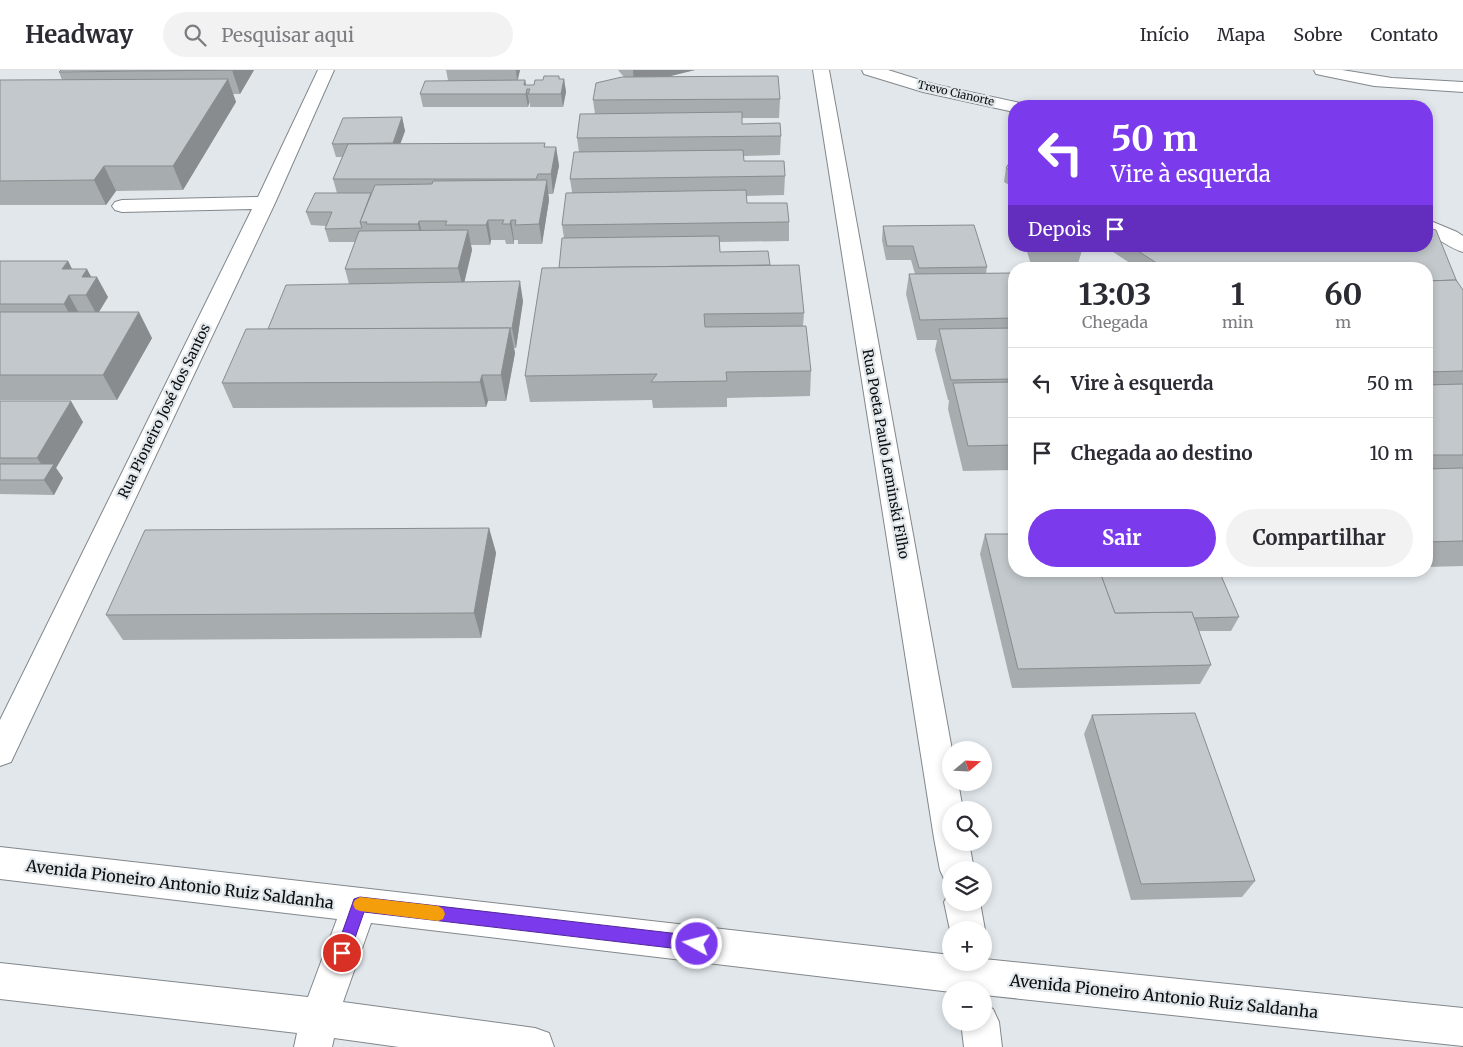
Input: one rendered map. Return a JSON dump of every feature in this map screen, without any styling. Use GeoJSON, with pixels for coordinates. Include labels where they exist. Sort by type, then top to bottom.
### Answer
{"type":"FeatureCollection","features":[{"type":"Feature","properties":{"kind":"main road","name":"Rua Pioneiro José dos Santos"},"geometry":{"type":"LineString","coordinates":[[0,752],[265,203],[326,70]]}},
{"type":"Feature","properties":{"kind":"main road","name":"Rua Poeta Paulo Leminski Filho"},"geometry":{"type":"LineString","coordinates":[[821,70],[945,801]]}},
{"type":"Feature","properties":{"kind":"main road","name":"Trevo Cianorte"},"geometry":{"type":"LineString","coordinates":[[870,70],[929,88],[1008,106]]}},
{"type":"Feature","properties":{"kind":"main road"},"geometry":{"type":"LineString","coordinates":[[1322,70],[1349,77],[1414,86],[1463,87]]}},
{"type":"Feature","properties":{"kind":"main road"},"geometry":{"type":"LineString","coordinates":[[122,206],[265,203]]}},
{"type":"Feature","properties":{"kind":"main road"},"geometry":{"type":"LineString","coordinates":[[1433,228],[1461,242]]}},
{"type":"Feature","properties":{"kind":"main road","name":"Avenida Pioneiro Antonio Ruiz Saldanha"},"geometry":{"type":"LineString","coordinates":[[0,863],[974,976],[1463,1028]]}},
{"type":"Feature","properties":{"kind":"main road"},"geometry":{"type":"LineString","coordinates":[[316,1032],[360,904]]}},
{"type":"Feature","properties":{"kind":"main road"},"geometry":{"type":"LineString","coordinates":[[0,981],[316,1032],[535,1047]]}},
{"type":"Feature","properties":{"kind":"main road"},"geometry":{"type":"LineString","coordinates":[[981,1031],[983,1047]]}},
{"type":"Feature","properties":{"kind":"building"},"geometry":{"type":"Polygon","coordinates":[[[61,70],[232,70],[59,72],[61,70]]]}},
{"type":"Feature","properties":{"kind":"building"},"geometry":{"type":"Polygon","coordinates":[[[544,76],[559,76],[559,79],[564,79],[561,94],[528,94],[530,89],[527,89],[526,94],[420,94],[425,81],[525,80],[524,85],[534,85],[535,80],[543,80],[544,76]]]}},
{"type":"Feature","properties":{"kind":"building"},"geometry":{"type":"Polygon","coordinates":[[[778,76],[780,99],[593,100],[596,83],[622,77],[778,76]]]}},
{"type":"Feature","properties":{"kind":"building"},"geometry":{"type":"Polygon","coordinates":[[[228,79],[173,166],[104,166],[94,180],[0,181],[0,80],[228,79]]]}},
{"type":"Feature","properties":{"kind":"building"},"geometry":{"type":"Polygon","coordinates":[[[742,112],[742,124],[780,123],[781,136],[577,138],[580,114],[742,112]]]}},
{"type":"Feature","properties":{"kind":"building"},"geometry":{"type":"Polygon","coordinates":[[[402,117],[393,143],[332,144],[343,118],[402,117]]]}},
{"type":"Feature","properties":{"kind":"building"},"geometry":{"type":"Polygon","coordinates":[[[545,143],[544,147],[556,147],[551,174],[538,174],[536,179],[333,179],[348,144],[545,143]]]}},
{"type":"Feature","properties":{"kind":"building"},"geometry":{"type":"Polygon","coordinates":[[[743,150],[744,161],[784,161],[785,176],[570,179],[574,152],[743,150]]]}},
{"type":"Feature","properties":{"kind":"building"},"geometry":{"type":"Polygon","coordinates":[[[547,180],[539,224],[515,225],[516,220],[511,220],[510,224],[502,224],[504,220],[488,220],[486,225],[445,225],[447,221],[419,221],[418,224],[366,224],[367,222],[360,222],[375,185],[432,184],[433,181],[547,180]]]}},
{"type":"Feature","properties":{"kind":"building"},"geometry":{"type":"Polygon","coordinates":[[[746,190],[747,203],[787,203],[789,222],[562,225],[566,193],[746,190]]]}},
{"type":"Feature","properties":{"kind":"building"},"geometry":{"type":"Polygon","coordinates":[[[315,193],[371,193],[360,222],[362,228],[325,229],[332,212],[306,212],[315,193]]]}},
{"type":"Feature","properties":{"kind":"building"},"geometry":{"type":"Polygon","coordinates":[[[974,225],[987,267],[919,268],[913,246],[887,246],[883,226],[974,225]]]}},
{"type":"Feature","properties":{"kind":"building"},"geometry":{"type":"Polygon","coordinates":[[[1433,229],[1436,230],[1457,282],[1456,280],[1433,281],[1433,262],[1155,262],[1139,252],[1433,252],[1433,229]]]}},
{"type":"Feature","properties":{"kind":"building"},"geometry":{"type":"Polygon","coordinates":[[[468,230],[458,268],[345,269],[359,231],[468,230]]]}},
{"type":"Feature","properties":{"kind":"building"},"geometry":{"type":"Polygon","coordinates":[[[719,236],[720,252],[768,251],[770,265],[559,268],[562,238],[719,236]]]}},
{"type":"Feature","properties":{"kind":"building"},"geometry":{"type":"Polygon","coordinates":[[[0,261],[68,261],[62,269],[87,269],[82,277],[97,277],[86,295],[69,295],[64,304],[0,304],[0,261]]]}},
{"type":"Feature","properties":{"kind":"building"},"geometry":{"type":"Polygon","coordinates":[[[799,265],[804,313],[704,314],[705,327],[806,326],[811,371],[726,372],[727,381],[651,382],[657,374],[525,376],[542,268],[799,265]]]}},
{"type":"Feature","properties":{"kind":"building"},"geometry":{"type":"Polygon","coordinates":[[[1008,273],[1008,318],[920,320],[909,274],[1008,273]]]}},
{"type":"Feature","properties":{"kind":"building"},"geometry":{"type":"Polygon","coordinates":[[[1456,280],[1463,290],[1463,371],[1433,372],[1433,281],[1456,280]]]}},
{"type":"Feature","properties":{"kind":"building"},"geometry":{"type":"Polygon","coordinates":[[[520,281],[512,328],[268,329],[286,285],[520,281]]]}},
{"type":"Feature","properties":{"kind":"building"},"geometry":{"type":"Polygon","coordinates":[[[0,312],[139,312],[103,375],[0,375],[0,312]]]}},
{"type":"Feature","properties":{"kind":"building"},"geometry":{"type":"Polygon","coordinates":[[[510,328],[501,375],[482,375],[480,382],[222,383],[246,329],[510,328]]]}},
{"type":"Feature","properties":{"kind":"building"},"geometry":{"type":"Polygon","coordinates":[[[1008,328],[1008,379],[951,380],[939,329],[1008,328]]]}},
{"type":"Feature","properties":{"kind":"building"},"geometry":{"type":"Polygon","coordinates":[[[1008,382],[1008,445],[968,446],[953,383],[1008,382]]]}},
{"type":"Feature","properties":{"kind":"building"},"geometry":{"type":"Polygon","coordinates":[[[1463,384],[1463,455],[1433,455],[1433,385],[1463,384]]]}},
{"type":"Feature","properties":{"kind":"building"},"geometry":{"type":"Polygon","coordinates":[[[0,401],[71,401],[37,458],[0,458],[0,401]]]}},
{"type":"Feature","properties":{"kind":"building"},"geometry":{"type":"Polygon","coordinates":[[[0,464],[54,464],[44,480],[0,480],[0,464]]]}},
{"type":"Feature","properties":{"kind":"building"},"geometry":{"type":"Polygon","coordinates":[[[1463,468],[1463,541],[1433,542],[1433,469],[1463,468]]]}},
{"type":"Feature","properties":{"kind":"building"},"geometry":{"type":"Polygon","coordinates":[[[489,528],[474,613],[106,615],[145,530],[489,528]]]}},
{"type":"Feature","properties":{"kind":"building"},"geometry":{"type":"Polygon","coordinates":[[[985,534],[1008,534],[1008,577],[1102,577],[1115,613],[1192,612],[1211,665],[1018,669],[985,534]]]}},
{"type":"Feature","properties":{"kind":"building"},"geometry":{"type":"Polygon","coordinates":[[[1102,577],[1222,577],[1239,617],[1194,618],[1192,612],[1115,613],[1102,577]]]}},
{"type":"Feature","properties":{"kind":"building"},"geometry":{"type":"Polygon","coordinates":[[[1195,713],[1255,881],[1141,884],[1092,715],[1195,713]]]}},
{"type":"Feature","properties":{"kind":"slow traffic"},"geometry":{"type":"LineString","coordinates":[[360,904],[438,914]]}},
{"type":"Feature","properties":{"kind":"route"},"geometry":{"type":"LineString","coordinates":[[342,953],[360,904],[697,944]]}}]}
